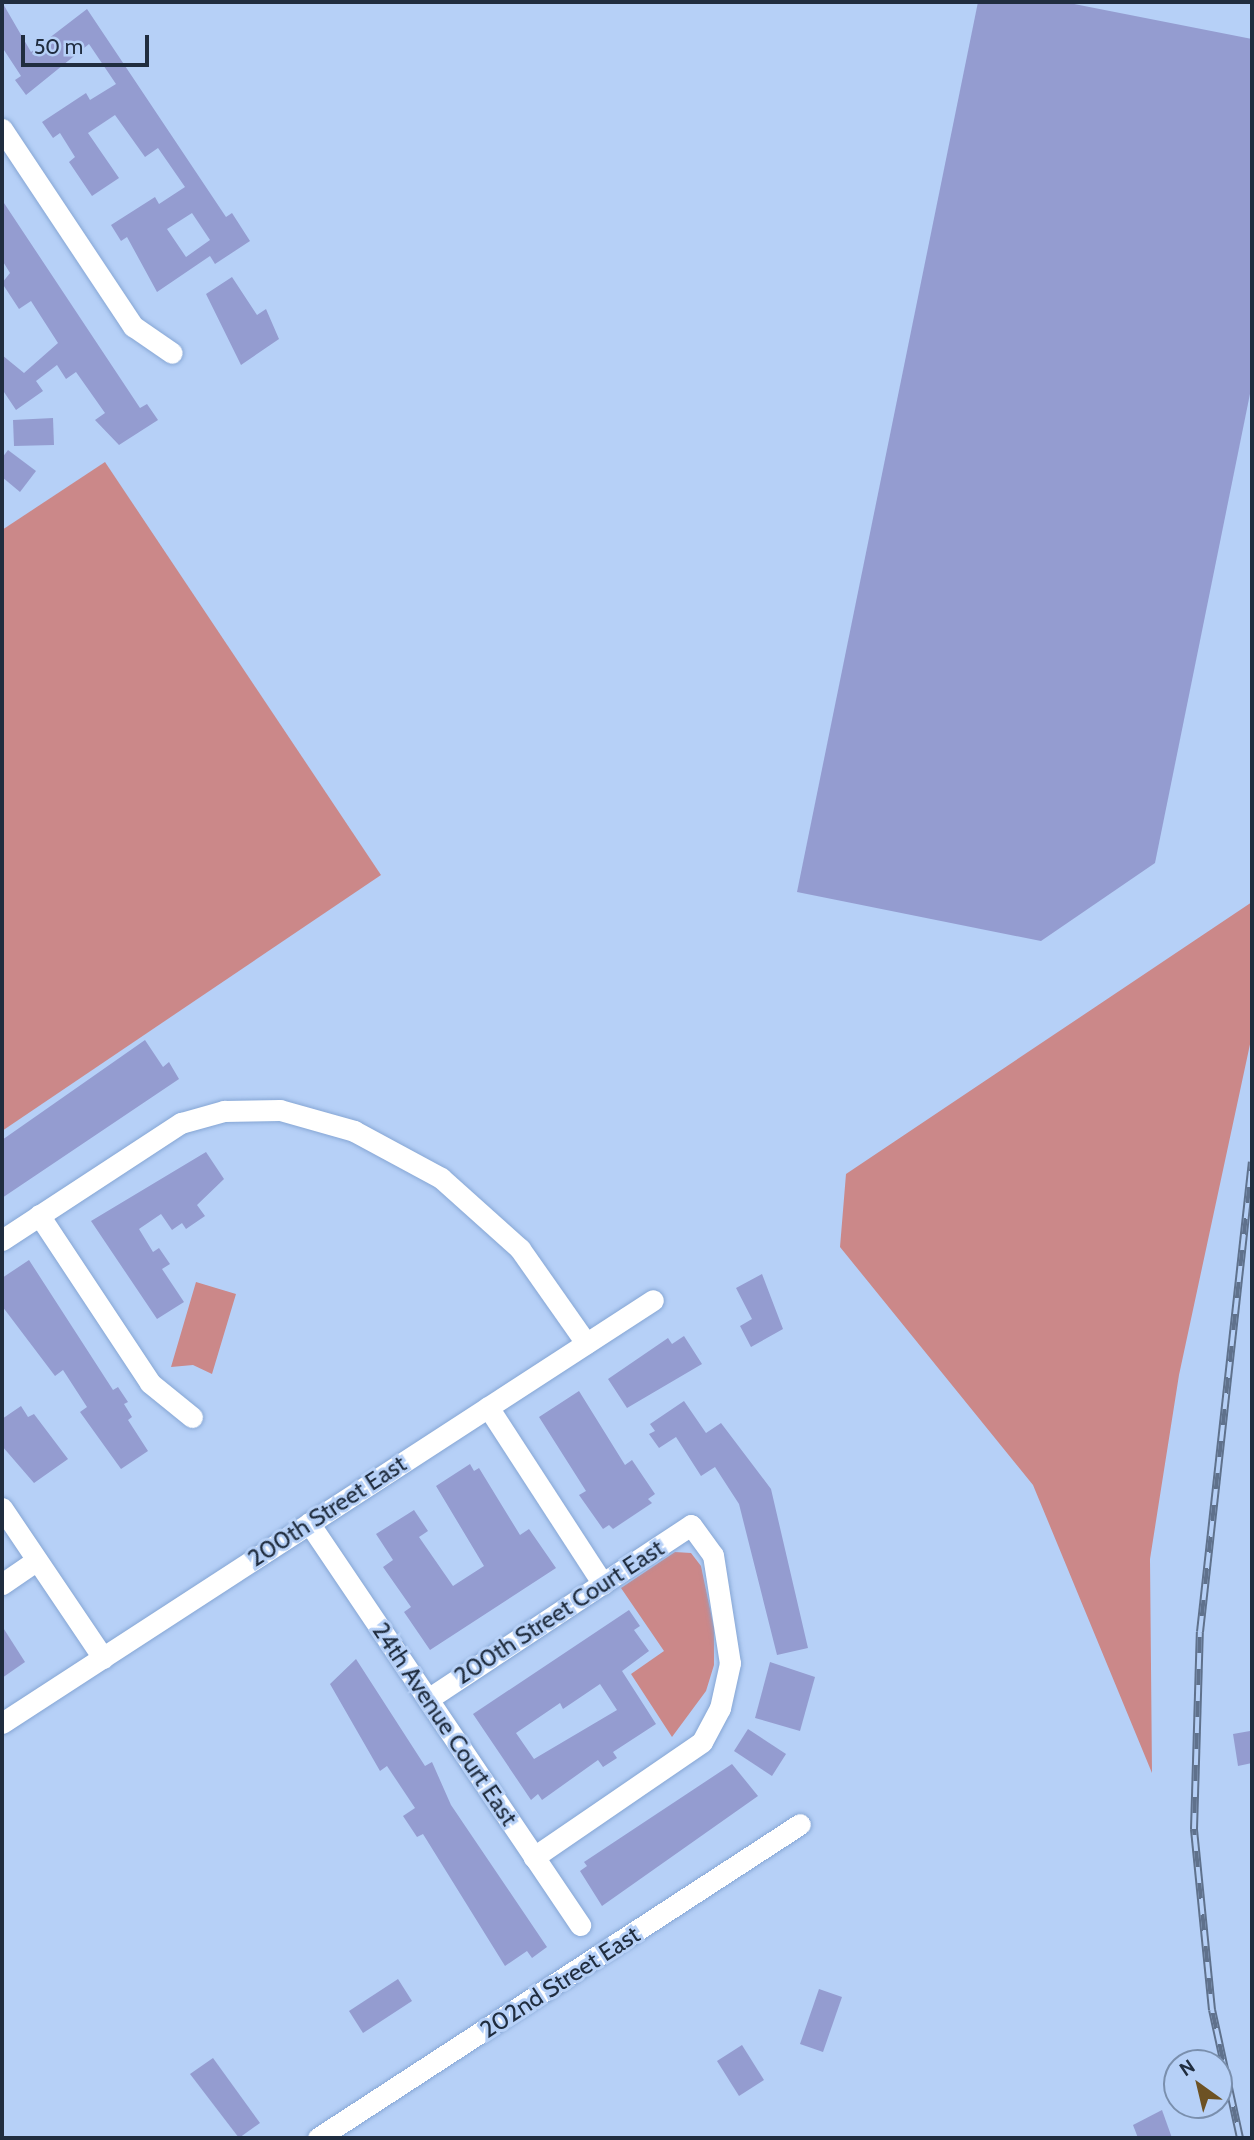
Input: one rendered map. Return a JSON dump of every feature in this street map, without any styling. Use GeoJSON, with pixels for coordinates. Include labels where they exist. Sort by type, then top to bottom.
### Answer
{"type":"FeatureCollection","features":[{"type":"Feature","properties":{"kind":"street"},"geometry":{"type":"LineString","coordinates":[[2,129],[133,327],[172,354]]}},
{"type":"Feature","properties":{"kind":"street"},"geometry":{"type":"LineString","coordinates":[[2,1240],[181,1123],[224,1111],[280,1110],[354,1131],[400,1152],[449,1185],[520,1249],[586,1343]]}},
{"type":"Feature","properties":{"kind":"street"},"geometry":{"type":"LineString","coordinates":[[39,1215],[150,1383],[192,1417]]}},
{"type":"Feature","properties":{"kind":"street","name":"200th Street East"},"geometry":{"type":"LineString","coordinates":[[2,1723],[653,1300]]}},
{"type":"Feature","properties":{"kind":"street"},"geometry":{"type":"LineString","coordinates":[[488,1407],[603,1584]]}},
{"type":"Feature","properties":{"kind":"street"},"geometry":{"type":"LineString","coordinates":[[2,1508],[103,1658]]}},
{"type":"Feature","properties":{"kind":"street","name":"24th Avenue Court East"},"geometry":{"type":"LineString","coordinates":[[309,1523],[580,1925]]}},
{"type":"Feature","properties":{"kind":"street","name":"200th Street Court East"},"geometry":{"type":"LineString","coordinates":[[428,1699],[691,1525],[713,1555],[725,1604],[730,1663],[720,1708],[702,1742],[680,1762],[534,1857]]}},
{"type":"Feature","properties":{"kind":"street"},"geometry":{"type":"LineString","coordinates":[[2,1584],[37,1560]]}},
{"type":"Feature","properties":{"kind":"street","name":"202nd Street East"},"geometry":{"type":"LineString","coordinates":[[318,2138],[800,1824]]}},
{"type":"Feature","properties":{"kind":"shaded area"},"geometry":{"type":"Polygon","coordinates":[[[105,462],[381,875],[2,1131],[2,530],[105,462]]]}},
{"type":"Feature","properties":{"kind":"shaded area"},"geometry":{"type":"Polygon","coordinates":[[[1252,902],[1252,1035],[1179,1375],[1150,1559],[1152,1773],[1033,1485],[840,1247],[846,1174],[1252,902]]]}},
{"type":"Feature","properties":{"kind":"shaded area"},"geometry":{"type":"Polygon","coordinates":[[[196,1282],[236,1294],[212,1374],[193,1365],[171,1367],[196,1282]]]}},
{"type":"Feature","properties":{"kind":"shaded area"},"geometry":{"type":"Polygon","coordinates":[[[675,1552],[691,1553],[701,1566],[714,1628],[714,1665],[706,1691],[672,1737],[631,1674],[664,1651],[621,1588],[675,1552]]]}},
{"type":"Feature","properties":{"kind":"building"},"geometry":{"type":"Polygon","coordinates":[[[2,2],[31,52],[87,9],[226,217],[232,213],[250,241],[215,264],[210,256],[157,292],[127,237],[121,241],[111,225],[155,197],[159,204],[185,187],[158,148],[145,157],[115,115],[88,133],[119,178],[92,196],[69,162],[75,157],[60,133],[53,138],[42,122],[86,93],[90,100],[116,84],[89,44],[26,95],[15,80],[21,76],[2,47],[2,2]],[[192,213],[167,229],[186,257],[210,240],[192,213]]]}},
{"type":"Feature","properties":{"kind":"building"},"geometry":{"type":"Polygon","coordinates":[[[978,2],[1064,2],[1252,39],[1252,384],[1155,863],[1041,941],[797,892],[978,2]]]}},
{"type":"Feature","properties":{"kind":"building"},"geometry":{"type":"Polygon","coordinates":[[[2,200],[140,408],[147,404],[158,420],[119,445],[95,420],[105,413],[76,372],[66,379],[57,365],[36,381],[43,391],[16,410],[2,389],[2,355],[24,373],[58,343],[31,301],[19,309],[2,283],[10,273],[2,260],[2,200]]]}},
{"type":"Feature","properties":{"kind":"building"},"geometry":{"type":"Polygon","coordinates":[[[232,277],[257,315],[266,309],[279,339],[241,365],[206,294],[232,277]]]}},
{"type":"Feature","properties":{"kind":"building"},"geometry":{"type":"Polygon","coordinates":[[[53,418],[54,445],[14,446],[13,420],[53,418]]]}},
{"type":"Feature","properties":{"kind":"building"},"geometry":{"type":"Polygon","coordinates":[[[8,450],[36,471],[20,492],[2,477],[2,458],[8,450]]]}},
{"type":"Feature","properties":{"kind":"building"},"geometry":{"type":"Polygon","coordinates":[[[145,1040],[163,1067],[169,1062],[179,1079],[2,1198],[2,1140],[145,1040]]]}},
{"type":"Feature","properties":{"kind":"building"},"geometry":{"type":"Polygon","coordinates":[[[206,1152],[224,1179],[197,1205],[205,1216],[186,1229],[182,1223],[172,1230],[161,1214],[139,1229],[153,1252],[159,1248],[170,1264],[162,1269],[184,1302],[157,1319],[91,1221],[206,1152]]]}},
{"type":"Feature","properties":{"kind":"building"},"geometry":{"type":"Polygon","coordinates":[[[29,1260],[113,1390],[118,1387],[128,1402],[124,1404],[132,1417],[128,1420],[148,1451],[121,1469],[80,1412],[87,1407],[63,1370],[55,1376],[2,1306],[2,1278],[29,1260]]]}},
{"type":"Feature","properties":{"kind":"building"},"geometry":{"type":"Polygon","coordinates":[[[762,1274],[783,1329],[751,1347],[740,1326],[752,1319],[736,1288],[762,1274]]]}},
{"type":"Feature","properties":{"kind":"building"},"geometry":{"type":"Polygon","coordinates":[[[684,1336],[702,1364],[627,1408],[608,1379],[668,1338],[672,1344],[684,1336]]]}},
{"type":"Feature","properties":{"kind":"building"},"geometry":{"type":"Polygon","coordinates":[[[579,1391],[625,1465],[632,1460],[655,1494],[648,1499],[652,1503],[613,1529],[609,1525],[603,1529],[579,1495],[586,1491],[539,1417],[579,1391]]]}},
{"type":"Feature","properties":{"kind":"building"},"geometry":{"type":"Polygon","coordinates":[[[684,1401],[706,1433],[721,1423],[771,1489],[808,1648],[777,1655],[739,1504],[715,1467],[701,1476],[676,1437],[659,1448],[649,1434],[655,1431],[650,1424],[684,1401]]]}},
{"type":"Feature","properties":{"kind":"building"},"geometry":{"type":"Polygon","coordinates":[[[21,1406],[28,1417],[34,1414],[68,1459],[34,1483],[2,1446],[2,1419],[21,1406]]]}},
{"type":"Feature","properties":{"kind":"building"},"geometry":{"type":"Polygon","coordinates":[[[470,1464],[474,1471],[479,1468],[520,1535],[529,1529],[556,1568],[430,1650],[404,1612],[411,1607],[383,1567],[393,1560],[376,1534],[414,1510],[428,1531],[419,1537],[453,1586],[484,1566],[436,1486],[470,1464]]]}},
{"type":"Feature","properties":{"kind":"building"},"geometry":{"type":"Polygon","coordinates":[[[629,1610],[640,1626],[634,1630],[649,1651],[622,1671],[656,1724],[613,1752],[617,1758],[603,1767],[598,1760],[542,1800],[538,1794],[531,1800],[473,1714],[629,1610]],[[600,1684],[563,1709],[560,1703],[516,1733],[534,1759],[617,1710],[600,1684]]]}},
{"type":"Feature","properties":{"kind":"building"},"geometry":{"type":"Polygon","coordinates":[[[2,1626],[25,1662],[2,1678],[2,1626]]]}},
{"type":"Feature","properties":{"kind":"building"},"geometry":{"type":"Polygon","coordinates":[[[356,1659],[425,1766],[432,1762],[451,1805],[547,1947],[532,1958],[527,1951],[505,1966],[423,1834],[417,1837],[403,1816],[415,1808],[387,1766],[380,1771],[330,1684],[356,1659]]]}},
{"type":"Feature","properties":{"kind":"building"},"geometry":{"type":"Polygon","coordinates":[[[770,1662],[815,1677],[800,1731],[755,1718],[770,1662]]]}},
{"type":"Feature","properties":{"kind":"building"},"geometry":{"type":"Polygon","coordinates":[[[748,1729],[786,1754],[772,1776],[734,1751],[748,1729]]]}},
{"type":"Feature","properties":{"kind":"building"},"geometry":{"type":"Polygon","coordinates":[[[1250,1731],[1252,1763],[1238,1766],[1233,1734],[1250,1731]]]}},
{"type":"Feature","properties":{"kind":"building"},"geometry":{"type":"Polygon","coordinates":[[[732,1764],[758,1796],[602,1906],[580,1871],[587,1866],[584,1862],[732,1764]]]}},
{"type":"Feature","properties":{"kind":"building"},"geometry":{"type":"Polygon","coordinates":[[[398,1979],[412,2001],[363,2033],[349,2011],[398,1979]]]}},
{"type":"Feature","properties":{"kind":"building"},"geometry":{"type":"Polygon","coordinates":[[[819,1989],[842,1997],[823,2052],[800,2044],[819,1989]]]}},
{"type":"Feature","properties":{"kind":"building"},"geometry":{"type":"Polygon","coordinates":[[[742,2045],[764,2080],[739,2096],[717,2061],[742,2045]]]}},
{"type":"Feature","properties":{"kind":"building"},"geometry":{"type":"Polygon","coordinates":[[[213,2058],[260,2123],[239,2138],[190,2074],[213,2058]]]}},
{"type":"Feature","properties":{"kind":"building"},"geometry":{"type":"Polygon","coordinates":[[[1162,2110],[1172,2138],[1138,2138],[1133,2125],[1162,2110]]]}},
{"type":"Feature","properties":{"kind":"railway"},"geometry":{"type":"LineString","coordinates":[[1240,2138],[1212,2010],[1194,1829],[1200,1632],[1252,1162]]}}]}
